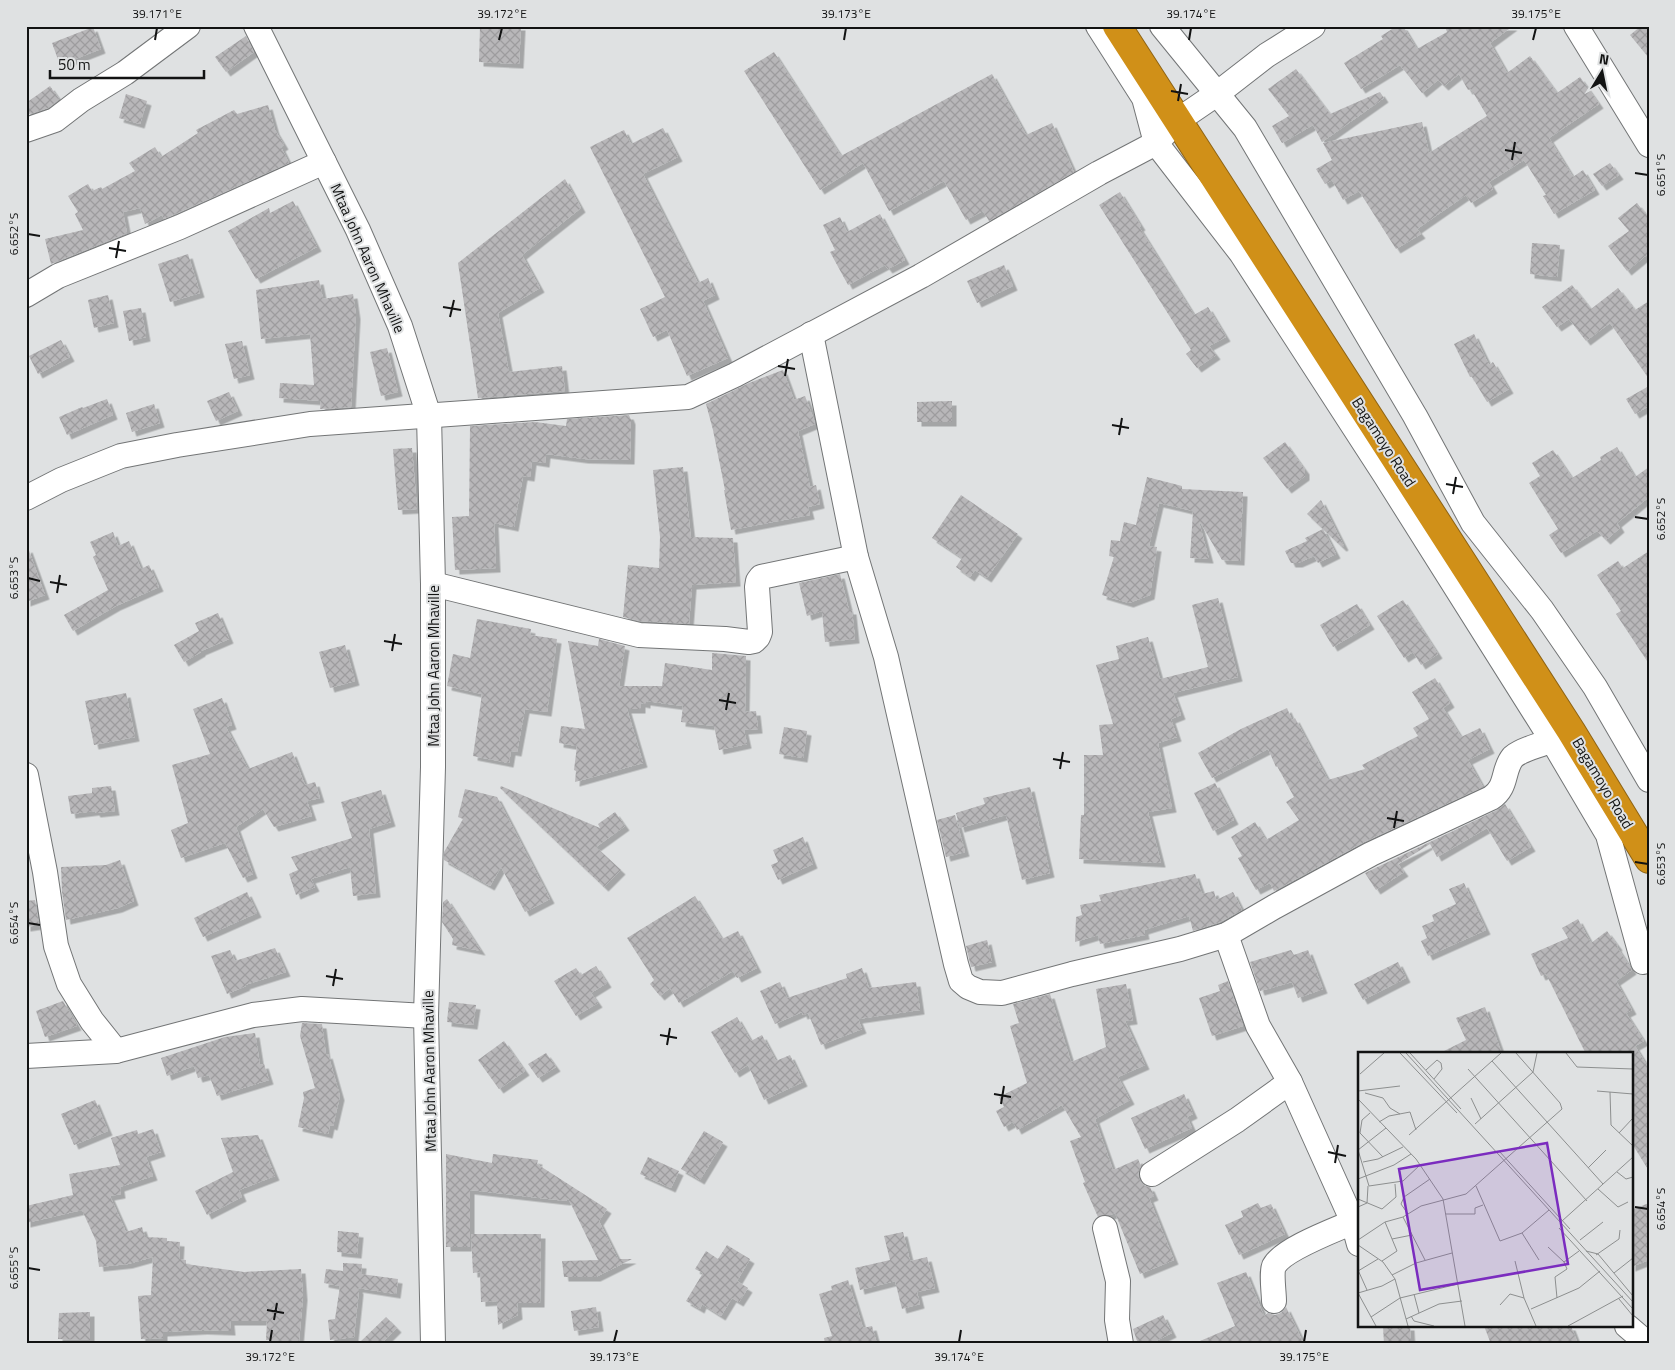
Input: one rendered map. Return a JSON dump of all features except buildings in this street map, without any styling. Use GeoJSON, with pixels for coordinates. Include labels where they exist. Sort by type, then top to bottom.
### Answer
{"type":"FeatureCollection","features":[{"type":"Feature","properties":{"kind":"highway","name":"Bagamoyo Road"},"geometry":{"type":"LineString","coordinates":[[1117,26],[1561,736],[1649,859]]}},
{"type":"Feature","properties":{"kind":"street"},"geometry":{"type":"LineString","coordinates":[[26,130],[55,120],[81,100],[125,73],[188,26]]}},
{"type":"Feature","properties":{"kind":"street","name":"Mtaa John Aaron Mhaville"},"geometry":{"type":"LineString","coordinates":[[256,26],[358,230],[400,326],[429,416],[433,584],[432,767],[426,1016],[433,1344]]}},
{"type":"Feature","properties":{"kind":"street"},"geometry":{"type":"LineString","coordinates":[[1098,26],[1144,98],[1156,142],[1241,253],[1379,467],[1561,736],[1608,835],[1647,963]]}},
{"type":"Feature","properties":{"kind":"street"},"geometry":{"type":"LineString","coordinates":[[1162,26],[1250,136],[1415,416],[1473,523],[1542,610],[1595,687],[1649,780]]}},
{"type":"Feature","properties":{"kind":"street"},"geometry":{"type":"LineString","coordinates":[[26,498],[61,480],[121,456],[310,424],[688,397],[735,375],[921,276],[1100,172],[1156,142],[1177,122],[1218,94],[1267,55],[1313,26]]}},
{"type":"Feature","properties":{"kind":"street"},"geometry":{"type":"LineString","coordinates":[[1576,26],[1649,145]]}},
{"type":"Feature","properties":{"kind":"street"},"geometry":{"type":"LineString","coordinates":[[26,294],[58,276],[180,227],[324,162]]}},
{"type":"Feature","properties":{"kind":"street"},"geometry":{"type":"LineString","coordinates":[[811,334],[856,557],[886,658],[961,980],[968,987],[980,992],[1002,992],[1180,949],[1226,935],[1274,906],[1372,854],[1498,794],[1513,758],[1518,754],[1561,736]]}},
{"type":"Feature","properties":{"kind":"street"},"geometry":{"type":"LineString","coordinates":[[433,584],[640,635],[749,642],[754,641],[760,632],[757,587],[758,581],[762,576],[856,557]]}},
{"type":"Feature","properties":{"kind":"street"},"geometry":{"type":"LineString","coordinates":[[26,775],[56,946],[69,984],[92,1021],[116,1051]]}},
{"type":"Feature","properties":{"kind":"street"},"geometry":{"type":"LineString","coordinates":[[1226,935],[1258,1026],[1290,1082],[1356,1233],[1298,1246],[1282,1256],[1274,1267],[1274,1301]]}},
{"type":"Feature","properties":{"kind":"street"},"geometry":{"type":"LineString","coordinates":[[26,1056],[116,1051],[253,1015],[302,1010],[426,1016]]}},
{"type":"Feature","properties":{"kind":"street"},"geometry":{"type":"LineString","coordinates":[[1152,1174],[1237,1120],[1290,1082]]}},
{"type":"Feature","properties":{"kind":"street"},"geometry":{"type":"LineString","coordinates":[[1105,1228],[1118,1280],[1117,1320],[1121,1344]]}}]}
